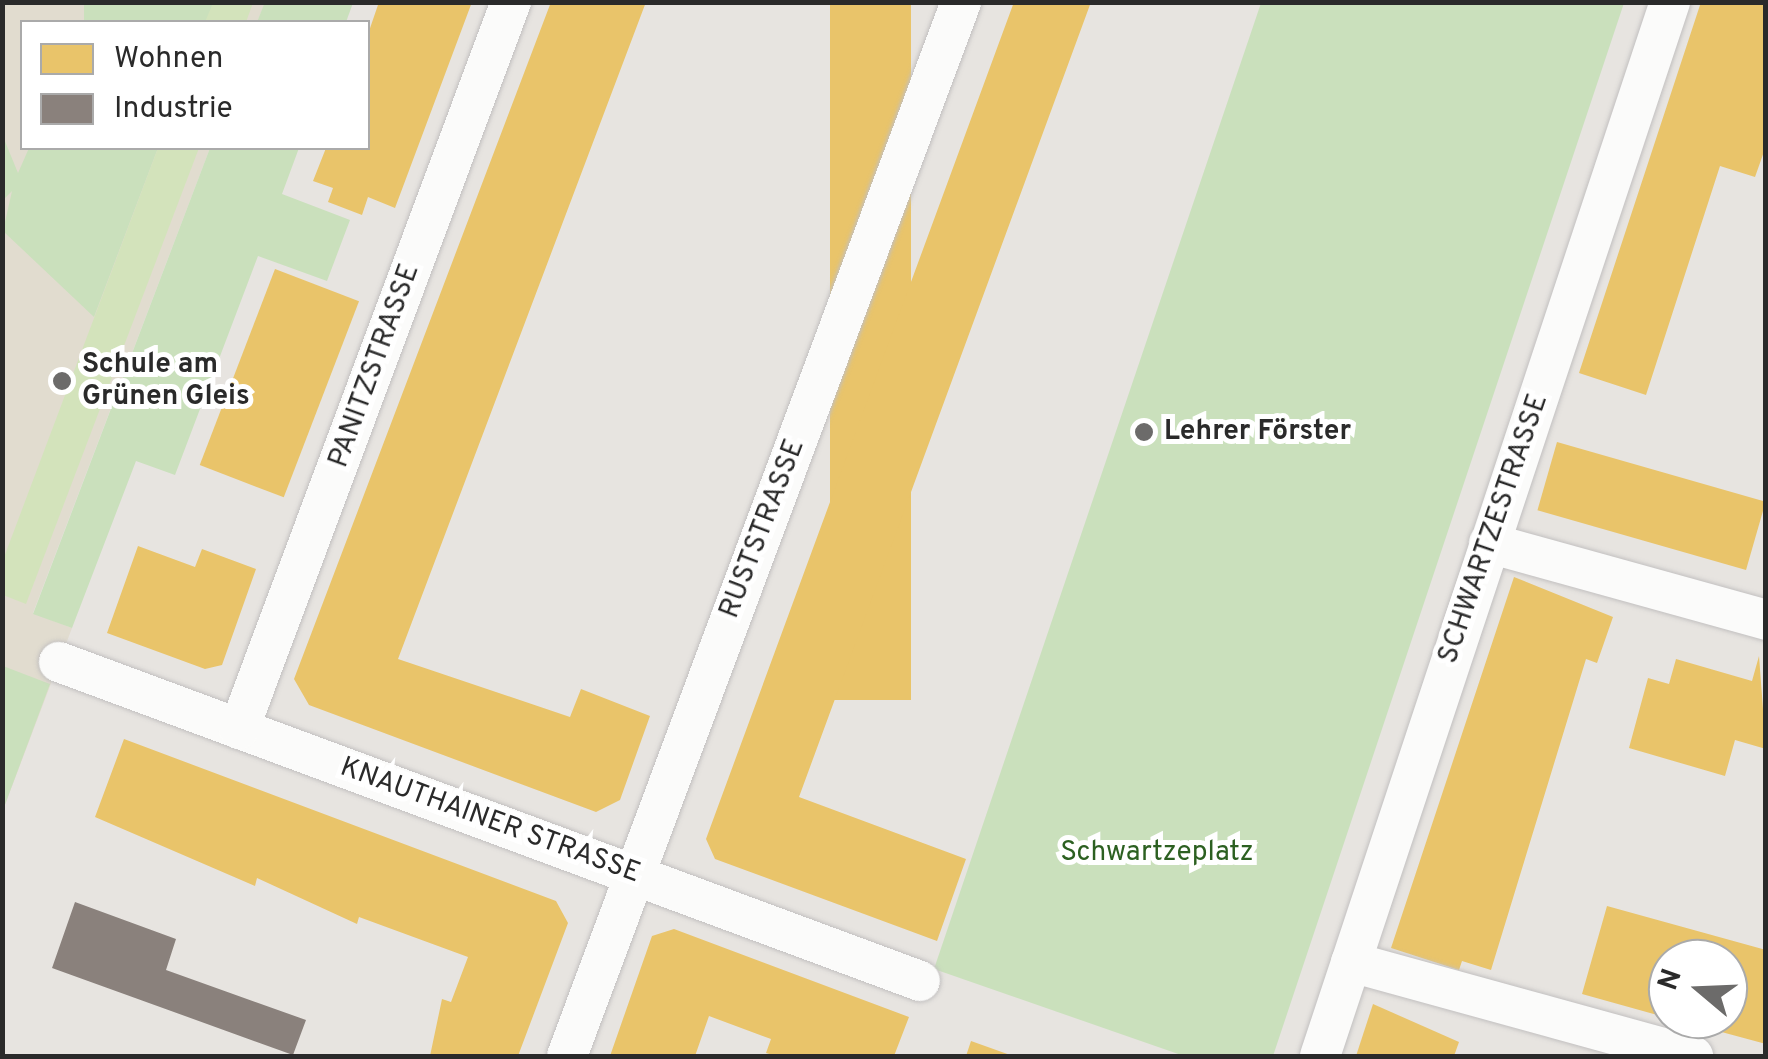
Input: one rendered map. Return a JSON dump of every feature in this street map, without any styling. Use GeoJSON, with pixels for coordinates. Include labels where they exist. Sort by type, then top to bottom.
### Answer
{"type":"FeatureCollection","features":[{"type":"Feature","properties":{"kind":"street","name":"PANITZSTRASSE"},"geometry":{"type":"LineString","coordinates":[[239,729],[510,2]]}},
{"type":"Feature","properties":{"kind":"street","name":"RUSTSTRASSE"},"geometry":{"type":"LineString","coordinates":[[568,1056],[961,2]]}},
{"type":"Feature","properties":{"kind":"street","name":"SCHWARTZESTRASSE"},"geometry":{"type":"LineString","coordinates":[[1320,1056],[1670,2]]}},
{"type":"Feature","properties":{"kind":"street"},"geometry":{"type":"LineString","coordinates":[[1489,543],[1766,620]]}},
{"type":"Feature","properties":{"kind":"street","name":"KNAUTHAINER STRASSE"},"geometry":{"type":"LineString","coordinates":[[58,662],[920,981]]}},
{"type":"Feature","properties":{"kind":"street"},"geometry":{"type":"LineString","coordinates":[[1351,962],[1693,1056]]}},
{"type":"Feature","properties":{"kind":"shaded area","name":"Schule am Grünen Gleis"},"geometry":{"type":"Polygon","coordinates":[[[3,3],[265,3],[258,20],[20,20],[20,150],[209,150],[33,613],[72,628],[3,810],[3,3]]]}},
{"type":"Feature","properties":{"kind":"green space"},"geometry":{"type":"Polygon","coordinates":[[[213,2],[253,3],[247,20],[206,20],[213,2]]]}},
{"type":"Feature","properties":{"kind":"green space"},"geometry":{"type":"Polygon","coordinates":[[[265,2],[353,2],[347,20],[258,20],[265,2]]]}},
{"type":"Feature","properties":{"kind":"green space"},"geometry":{"type":"Polygon","coordinates":[[[84,3],[213,3],[213,20],[84,20],[84,3]]]}},
{"type":"Feature","properties":{"kind":"green space","name":"Schwartzeplatz"},"geometry":{"type":"Polygon","coordinates":[[[1261,3],[1624,3],[1273,1056],[1184,1056],[934,969],[1261,3]]]}},
{"type":"Feature","properties":{"kind":"green space"},"geometry":{"type":"Polygon","coordinates":[[[2,134],[18,173],[28,150],[157,150],[94,317],[3,231],[12,191],[3,200],[2,134]]]}},
{"type":"Feature","properties":{"kind":"green space"},"geometry":{"type":"Polygon","coordinates":[[[157,150],[198,150],[26,604],[3,595],[3,560],[157,150]]]}},
{"type":"Feature","properties":{"kind":"green space"},"geometry":{"type":"Polygon","coordinates":[[[209,150],[298,150],[282,194],[350,220],[327,281],[258,256],[175,475],[136,461],[72,628],[33,614],[209,150]]]}},
{"type":"Feature","properties":{"kind":"green space"},"geometry":{"type":"Polygon","coordinates":[[[3,666],[50,684],[3,810],[3,666]]]}},
{"type":"Feature","properties":{"kind":"building: Wohnen"},"geometry":{"type":"Polygon","coordinates":[[[379,2],[472,2],[395,208],[368,197],[362,215],[328,202],[333,188],[313,181],[325,150],[370,150],[370,28],[379,2]]]}},
{"type":"Feature","properties":{"kind":"building: Wohnen"},"geometry":{"type":"Polygon","coordinates":[[[551,2],[646,2],[398,659],[570,717],[581,689],[650,716],[620,800],[596,812],[309,705],[294,679],[551,2]]]}},
{"type":"Feature","properties":{"kind":"building: Wohnen"},"geometry":{"type":"Polygon","coordinates":[[[830,2],[911,2],[911,700],[830,700],[830,2]]]}},
{"type":"Feature","properties":{"kind":"building: Wohnen"},"geometry":{"type":"Polygon","coordinates":[[[1014,2],[1091,2],[799,797],[966,859],[937,941],[715,859],[706,839],[1014,2]]]}},
{"type":"Feature","properties":{"kind":"building: Wohnen"},"geometry":{"type":"Polygon","coordinates":[[[1701,2],[1766,2],[1766,146],[1755,177],[1720,166],[1646,395],[1579,373],[1701,2]]]}},
{"type":"Feature","properties":{"kind":"building: Wohnen"},"geometry":{"type":"Polygon","coordinates":[[[275,269],[359,301],[284,497],[200,465],[275,269]]]}},
{"type":"Feature","properties":{"kind":"building: Wohnen"},"geometry":{"type":"Polygon","coordinates":[[[1557,442],[1766,502],[1746,570],[1537,510],[1557,442]]]}},
{"type":"Feature","properties":{"kind":"building: Wohnen"},"geometry":{"type":"Polygon","coordinates":[[[138,546],[195,567],[202,549],[256,569],[222,665],[205,669],[107,633],[138,546]]]}},
{"type":"Feature","properties":{"kind":"building: Wohnen"},"geometry":{"type":"Polygon","coordinates":[[[1514,577],[1613,617],[1597,663],[1586,659],[1491,970],[1462,961],[1459,970],[1391,948],[1514,577]]]}},
{"type":"Feature","properties":{"kind":"building: Wohnen"},"geometry":{"type":"Polygon","coordinates":[[[1759,656],[1766,749],[1735,740],[1725,776],[1629,748],[1648,678],[1669,684],[1676,659],[1752,681],[1759,656]]]}},
{"type":"Feature","properties":{"kind":"building: Wohnen"},"geometry":{"type":"Polygon","coordinates":[[[124,739],[556,901],[568,923],[518,1056],[430,1056],[442,999],[451,1002],[468,957],[359,917],[357,924],[257,878],[255,886],[95,817],[124,739]]]}},
{"type":"Feature","properties":{"kind":"building: Wohnen"},"geometry":{"type":"Polygon","coordinates":[[[1607,906],[1726,939],[1648,939],[1648,1012],[1582,994],[1607,906]]]}},
{"type":"Feature","properties":{"kind":"building: Wohnen"},"geometry":{"type":"Polygon","coordinates":[[[674,929],[909,1017],[894,1056],[776,1056],[766,1053],[771,1039],[709,1016],[695,1056],[610,1056],[652,936],[674,929]]]}},
{"type":"Feature","properties":{"kind":"building: Wohnen"},"geometry":{"type":"Polygon","coordinates":[[[1748,945],[1766,950],[1766,1044],[1747,1039],[1748,945]]]}},
{"type":"Feature","properties":{"kind":"building: Wohnen"},"geometry":{"type":"Polygon","coordinates":[[[1373,1004],[1459,1042],[1454,1056],[1356,1056],[1373,1004]]]}},
{"type":"Feature","properties":{"kind":"building: Wohnen"},"geometry":{"type":"Polygon","coordinates":[[[971,1041],[1013,1056],[966,1056],[971,1041]]]}},
{"type":"Feature","properties":{"kind":"building: Industrie"},"geometry":{"type":"Polygon","coordinates":[[[75,902],[176,939],[166,970],[306,1020],[293,1055],[52,968],[75,902]]]}},
{"type":"Feature","properties":{"kind":"place","name":"Schule am Grünen Gleis"},"geometry":{"type":"Point","coordinates":[62,381]}},
{"type":"Feature","properties":{"kind":"place","name":"Lehrer Förster"},"geometry":{"type":"Point","coordinates":[1144,432]}}]}
